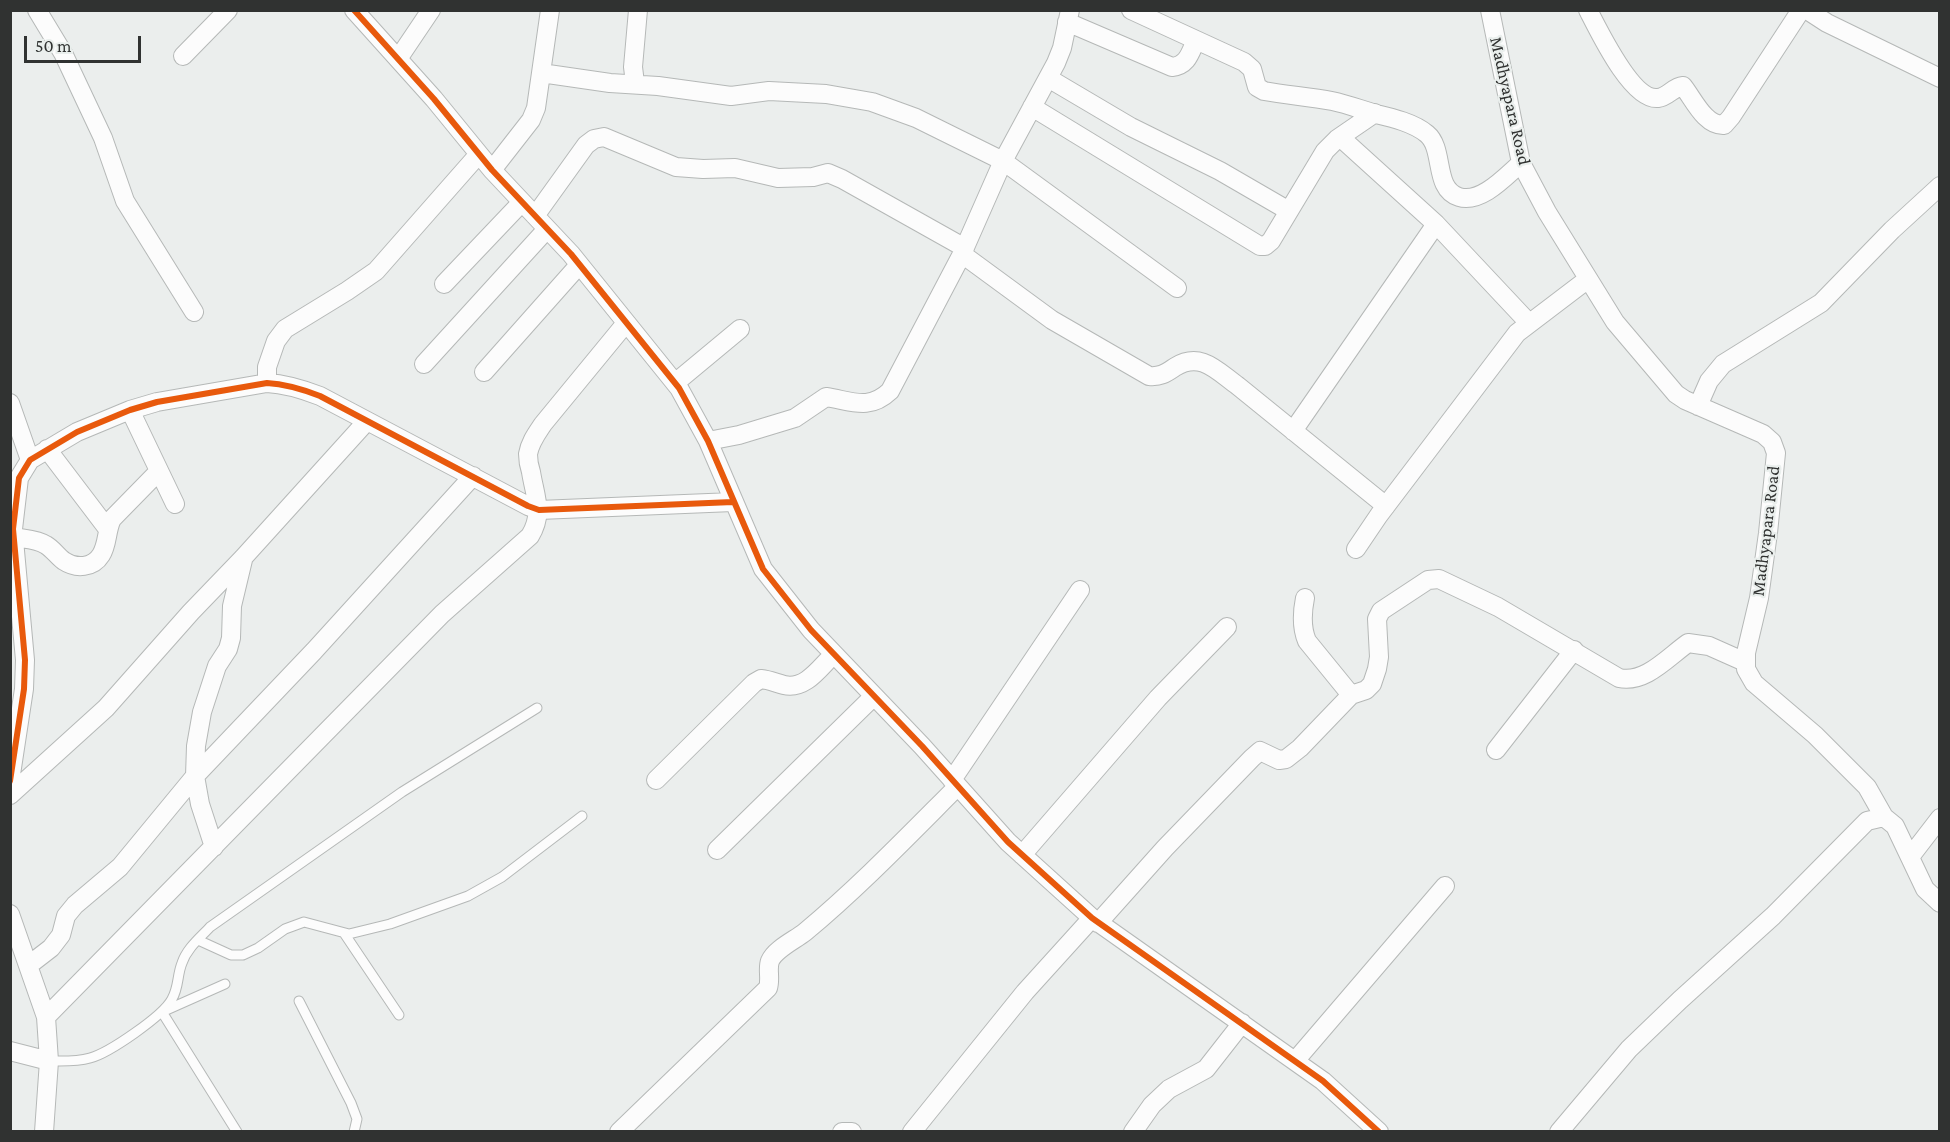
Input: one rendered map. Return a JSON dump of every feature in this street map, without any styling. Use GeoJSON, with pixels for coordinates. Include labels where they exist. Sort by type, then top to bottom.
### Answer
{"type":"FeatureCollection","features":[{"type":"Feature","properties":{"kind":"street"},"geometry":{"type":"LineString","coordinates":[[37,10],[63,53],[103,138],[125,201],[194,312]]}},
{"type":"Feature","properties":{"kind":"street"},"geometry":{"type":"LineString","coordinates":[[183,56],[228,10]]}},
{"type":"Feature","properties":{"kind":"street"},"geometry":{"type":"LineString","coordinates":[[354,10],[434,99],[492,170],[579,265],[675,383],[696,416],[708,441],[764,569],[811,630],[1008,842],[1095,920],[1323,1081],[1379,1131]]}},
{"type":"Feature","properties":{"kind":"street"},"geometry":{"type":"LineString","coordinates":[[398,59],[431,10]]}},
{"type":"Feature","properties":{"kind":"street"},"geometry":{"type":"LineString","coordinates":[[492,170],[531,120],[536,108],[550,10]]}},
{"type":"Feature","properties":{"kind":"street"},"geometry":{"type":"LineString","coordinates":[[635,83],[633,68],[638,10]]}},
{"type":"Feature","properties":{"kind":"street"},"geometry":{"type":"LineString","coordinates":[[1131,10],[1244,62],[1252,69],[1257,87],[1264,92],[1335,101],[1408,124],[1429,135],[1436,147],[1440,171],[1445,183],[1450,191],[1458,196],[1476,197],[1521,163]]}},
{"type":"Feature","properties":{"kind":"street","name":"Madhyapara Road"},"geometry":{"type":"LineString","coordinates":[[1490,10],[1521,163],[1546,212],[1615,322],[1676,394],[1763,434],[1772,442],[1776,453],[1768,533],[1759,598],[1745,662]]}},
{"type":"Feature","properties":{"kind":"street"},"geometry":{"type":"LineString","coordinates":[[1588,10],[1610,51],[1642,93],[1657,99],[1683,86],[1708,120],[1716,125],[1724,125],[1731,117],[1801,10]]}},
{"type":"Feature","properties":{"kind":"street"},"geometry":{"type":"LineString","coordinates":[[1807,10],[1830,16],[1940,78]]}},
{"type":"Feature","properties":{"kind":"street"},"geometry":{"type":"LineString","coordinates":[[708,441],[739,435],[795,418],[826,397],[863,403],[881,399],[890,391],[915,347],[963,251],[1003,160],[1048,78],[1062,48],[1069,16],[1172,66],[1179,66],[1187,60],[1196,40]]}},
{"type":"Feature","properties":{"kind":"street"},"geometry":{"type":"LineString","coordinates":[[541,73],[731,96],[769,92],[826,94],[873,102],[916,118],[1003,160],[1177,288]]}},
{"type":"Feature","properties":{"kind":"street"},"geometry":{"type":"LineString","coordinates":[[1048,78],[1131,127],[1220,171],[1289,211]]}},
{"type":"Feature","properties":{"kind":"street"},"geometry":{"type":"LineString","coordinates":[[1032,107],[1260,246],[1265,246],[1271,240],[1325,151],[1340,137],[1374,113]]}},
{"type":"Feature","properties":{"kind":"street"},"geometry":{"type":"LineString","coordinates":[[424,364],[541,223],[586,145],[594,139],[604,137],[676,167],[704,170],[735,168],[778,178],[813,177],[828,173],[842,179],[963,251],[1052,320],[1149,376],[1159,377],[1186,361],[1197,360],[1238,386],[1386,506]]}},
{"type":"Feature","properties":{"kind":"street"},"geometry":{"type":"LineString","coordinates":[[1340,137],[1436,224],[1528,323]]}},
{"type":"Feature","properties":{"kind":"street"},"geometry":{"type":"LineString","coordinates":[[267,382],[267,366],[276,341],[285,329],[348,291],[376,271],[478,154]]}},
{"type":"Feature","properties":{"kind":"street"},"geometry":{"type":"LineString","coordinates":[[1698,406],[1709,381],[1723,364],[1821,303],[1892,230],[1940,186]]}},
{"type":"Feature","properties":{"kind":"street"},"geometry":{"type":"LineString","coordinates":[[444,284],[522,202]]}},
{"type":"Feature","properties":{"kind":"street"},"geometry":{"type":"LineString","coordinates":[[1293,431],[1436,224]]}},
{"type":"Feature","properties":{"kind":"street"},"geometry":{"type":"LineString","coordinates":[[484,372],[579,265]]}},
{"type":"Feature","properties":{"kind":"street"},"geometry":{"type":"LineString","coordinates":[[1356,549],[1517,333],[1588,279]]}},
{"type":"Feature","properties":{"kind":"street"},"geometry":{"type":"LineString","coordinates":[[46,1017],[442,614],[530,536],[536,526],[539,510],[528,456],[531,442],[543,424],[626,323]]}},
{"type":"Feature","properties":{"kind":"street"},"geometry":{"type":"LineString","coordinates":[[675,383],[740,329]]}},
{"type":"Feature","properties":{"kind":"street"},"geometry":{"type":"LineString","coordinates":[[10,781],[24,688],[25,660],[13,544],[20,478],[30,460],[47,449],[77,432],[130,410],[157,402],[267,382],[297,387],[539,510],[733,502]]}},
{"type":"Feature","properties":{"kind":"street"},"geometry":{"type":"LineString","coordinates":[[10,403],[30,460]]}},
{"type":"Feature","properties":{"kind":"street"},"geometry":{"type":"LineString","coordinates":[[130,410],[175,504]]}},
{"type":"Feature","properties":{"kind":"street"},"geometry":{"type":"LineString","coordinates":[[10,795],[106,708],[367,421]]}},
{"type":"Feature","properties":{"kind":"street"},"geometry":{"type":"LineString","coordinates":[[47,449],[107,528]]}},
{"type":"Feature","properties":{"kind":"street"},"geometry":{"type":"LineString","coordinates":[[13,544],[46,545],[72,565],[88,566],[95,563],[106,542],[107,528],[112,519],[159,471]]}},
{"type":"Feature","properties":{"kind":"street"},"geometry":{"type":"LineString","coordinates":[[29,965],[51,948],[61,935],[66,916],[75,905],[120,867],[195,776],[314,651],[473,476]]}},
{"type":"Feature","properties":{"kind":"street"},"geometry":{"type":"LineString","coordinates":[[214,847],[200,804],[195,776],[196,746],[202,712],[218,666],[228,649],[231,638],[232,606],[243,558]]}},
{"type":"Feature","properties":{"kind":"street"},"geometry":{"type":"LineString","coordinates":[[912,1131],[1025,992],[1252,758],[1260,751],[1279,760],[1286,759],[1300,748],[1351,695],[1366,690],[1372,684],[1379,657],[1377,619],[1381,611],[1428,580],[1439,579],[1498,607],[1619,678],[1631,681],[1645,675],[1689,643],[1697,642],[1709,646],[1745,662],[1746,669],[1754,682],[1815,735],[1867,787],[1884,818],[1895,826],[1925,889],[1940,903]]}},
{"type":"Feature","properties":{"kind":"street"},"geometry":{"type":"LineString","coordinates":[[619,1131],[768,988],[769,962],[775,954],[805,932],[882,861],[955,783],[1080,590]]}},
{"type":"Feature","properties":{"kind":"street"},"geometry":{"type":"LineString","coordinates":[[1305,598],[1302,615],[1303,633],[1351,695]]}},
{"type":"Feature","properties":{"kind":"street"},"geometry":{"type":"LineString","coordinates":[[1022,855],[1158,698],[1227,627]]}},
{"type":"Feature","properties":{"kind":"street"},"geometry":{"type":"LineString","coordinates":[[1496,750],[1574,650]]}},
{"type":"Feature","properties":{"kind":"street"},"geometry":{"type":"LineString","coordinates":[[656,780],[754,683],[761,679],[797,686],[809,679],[834,654]]}},
{"type":"Feature","properties":{"kind":"street"},"geometry":{"type":"LineString","coordinates":[[717,850],[874,696]]}},
{"type":"Feature","properties":{"kind":"street"},"geometry":{"type":"LineString","coordinates":[[1559,1131],[1629,1049],[1680,999],[1773,916],[1868,821],[1884,818]]}},
{"type":"Feature","properties":{"kind":"street"},"geometry":{"type":"LineString","coordinates":[[1910,857],[1940,818]]}},
{"type":"Feature","properties":{"kind":"street"},"geometry":{"type":"LineString","coordinates":[[1295,1061],[1445,886]]}},
{"type":"Feature","properties":{"kind":"street"},"geometry":{"type":"LineString","coordinates":[[10,914],[46,1017],[49,1061],[44,1131]]}},
{"type":"Feature","properties":{"kind":"street"},"geometry":{"type":"LineString","coordinates":[[1133,1131],[1152,1106],[1169,1089],[1206,1069],[1242,1023]]}},
{"type":"Feature","properties":{"kind":"street"},"geometry":{"type":"LineString","coordinates":[[10,1051],[49,1061]]}},
{"type":"Feature","properties":{"kind":"street"},"geometry":{"type":"LineString","coordinates":[[842,1131],[852,1131]]}},
{"type":"Feature","properties":{"kind":"lane"},"geometry":{"type":"LineString","coordinates":[[162,1012],[172,999],[181,964],[188,950],[210,927],[402,792],[537,708]]}},
{"type":"Feature","properties":{"kind":"lane"},"geometry":{"type":"LineString","coordinates":[[198,940],[231,955],[243,955],[258,948],[285,929],[304,922],[344,933],[390,924],[468,896],[502,877],[582,816]]}},
{"type":"Feature","properties":{"kind":"lane"},"geometry":{"type":"LineString","coordinates":[[344,933],[399,1016]]}},
{"type":"Feature","properties":{"kind":"lane"},"geometry":{"type":"LineString","coordinates":[[49,1061],[75,1062],[93,1058],[162,1012],[225,984]]}},
{"type":"Feature","properties":{"kind":"lane"},"geometry":{"type":"LineString","coordinates":[[299,1001],[351,1103],[357,1119],[354,1131]]}},
{"type":"Feature","properties":{"kind":"lane"},"geometry":{"type":"LineString","coordinates":[[162,1012],[237,1131]]}},
{"type":"Feature","properties":{"kind":"cycle path"},"geometry":{"type":"LineString","coordinates":[[354,10],[434,99],[492,170],[571,254],[679,388],[708,441],[763,569],[811,630],[922,746],[1008,842],[1092,918],[1323,1081],[1379,1132]]}},
{"type":"Feature","properties":{"kind":"cycle path"},"geometry":{"type":"LineString","coordinates":[[10,781],[24,689],[25,660],[13,529],[19,478],[30,460],[77,432],[130,410],[157,402],[267,383],[281,384],[320,396],[539,510],[733,502]]}}]}
